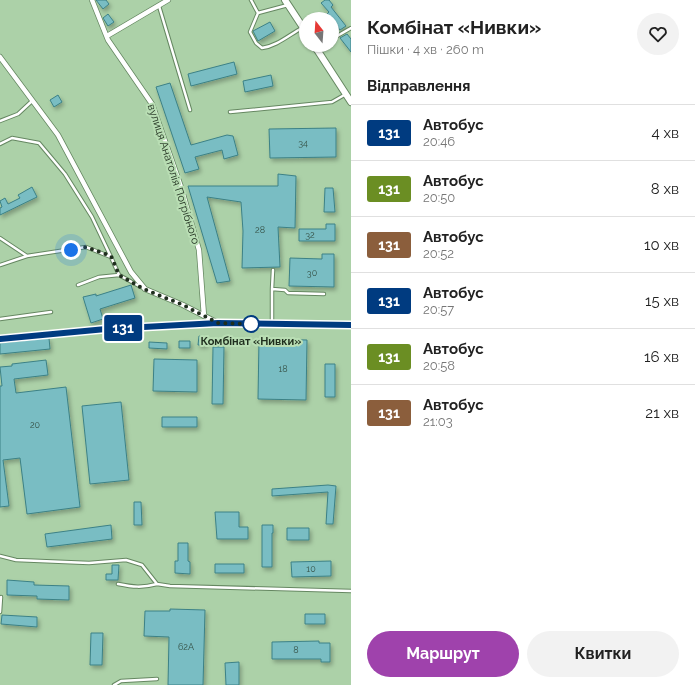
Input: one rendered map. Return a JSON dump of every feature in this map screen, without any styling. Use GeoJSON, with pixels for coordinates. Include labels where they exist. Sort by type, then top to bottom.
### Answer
{"type":"FeatureCollection","features":[{"type":"Feature","properties":{"kind":"street","name":"вулиця Анатолія Погрібного"},"geometry":{"type":"LineString","coordinates":[[92,0],[107,36],[152,104],[181,187],[199,250],[204,316]]}},
{"type":"Feature","properties":{"kind":"street"},"geometry":{"type":"LineString","coordinates":[[107,36],[168,0]]}},
{"type":"Feature","properties":{"kind":"street"},"geometry":{"type":"LineString","coordinates":[[287,3],[299,22]]}},
{"type":"Feature","properties":{"kind":"street"},"geometry":{"type":"LineString","coordinates":[[322,52],[351,102]]}},
{"type":"Feature","properties":{"kind":"street"},"geometry":{"type":"LineString","coordinates":[[0,57],[58,135],[131,272],[144,289],[183,305],[218,323]]}},
{"type":"Feature","properties":{"kind":"street"},"geometry":{"type":"LineString","coordinates":[[0,339],[106,329],[218,323],[351,325]]}},
{"type":"Feature","properties":{"kind":"lane"},"geometry":{"type":"LineString","coordinates":[[251,0],[258,14]]}},
{"type":"Feature","properties":{"kind":"lane"},"geometry":{"type":"LineString","coordinates":[[287,3],[258,14],[250,32],[256,43],[262,48],[269,47],[299,32]]}},
{"type":"Feature","properties":{"kind":"lane"},"geometry":{"type":"LineString","coordinates":[[159,5],[190,110]]}},
{"type":"Feature","properties":{"kind":"lane"},"geometry":{"type":"LineString","coordinates":[[339,35],[351,28]]}},
{"type":"Feature","properties":{"kind":"lane"},"geometry":{"type":"LineString","coordinates":[[230,112],[332,102],[346,94]]}},
{"type":"Feature","properties":{"kind":"lane"},"geometry":{"type":"LineString","coordinates":[[0,121],[18,114],[33,101]]}},
{"type":"Feature","properties":{"kind":"lane"},"geometry":{"type":"LineString","coordinates":[[0,144],[12,138],[39,143],[65,174],[92,217],[119,275]]}},
{"type":"Feature","properties":{"kind":"lane"},"geometry":{"type":"LineString","coordinates":[[0,238],[27,256]]}},
{"type":"Feature","properties":{"kind":"lane"},"geometry":{"type":"LineString","coordinates":[[0,265],[27,256],[86,247],[111,256]]}},
{"type":"Feature","properties":{"kind":"lane"},"geometry":{"type":"LineString","coordinates":[[272,324],[273,270]]}},
{"type":"Feature","properties":{"kind":"lane"},"geometry":{"type":"LineString","coordinates":[[78,285],[99,278],[119,275],[144,289]]}},
{"type":"Feature","properties":{"kind":"lane"},"geometry":{"type":"LineString","coordinates":[[272,289],[285,290],[288,293],[324,294]]}},
{"type":"Feature","properties":{"kind":"lane"},"geometry":{"type":"LineString","coordinates":[[0,319],[51,312]]}},
{"type":"Feature","properties":{"kind":"lane"},"geometry":{"type":"LineString","coordinates":[[0,556],[16,560],[89,563],[126,560],[142,564],[157,584]]}},
{"type":"Feature","properties":{"kind":"lane"},"geometry":{"type":"LineString","coordinates":[[118,584],[140,587],[157,584],[170,586],[351,591]]}},
{"type":"Feature","properties":{"kind":"lane"},"geometry":{"type":"LineString","coordinates":[[0,612],[1,597]]}},
{"type":"Feature","properties":{"kind":"lane"},"geometry":{"type":"LineString","coordinates":[[114,685],[122,681],[157,679]]}},
{"type":"Feature","properties":{"kind":"building"},"geometry":{"type":"Polygon","coordinates":[[[96,0],[106,0],[109,4],[103,9],[96,0]]]}},
{"type":"Feature","properties":{"kind":"building"},"geometry":{"type":"Polygon","coordinates":[[[325,0],[329,0],[333,5],[331,7],[335,12],[329,12],[321,3],[325,0]]]}},
{"type":"Feature","properties":{"kind":"building"},"geometry":{"type":"Polygon","coordinates":[[[108,14],[114,22],[108,26],[103,18],[108,14]]]}},
{"type":"Feature","properties":{"kind":"building"},"geometry":{"type":"Polygon","coordinates":[[[339,17],[346,26],[340,30],[339,29],[339,17]]]}},
{"type":"Feature","properties":{"kind":"building"},"geometry":{"type":"Polygon","coordinates":[[[270,22],[275,31],[258,41],[253,31],[270,22]]]}},
{"type":"Feature","properties":{"kind":"building"},"geometry":{"type":"Polygon","coordinates":[[[347,34],[351,39],[351,52],[340,38],[347,34]]]}},
{"type":"Feature","properties":{"kind":"building"},"geometry":{"type":"Polygon","coordinates":[[[234,62],[237,74],[191,86],[188,74],[234,62]]]}},
{"type":"Feature","properties":{"kind":"building"},"geometry":{"type":"Polygon","coordinates":[[[271,75],[273,86],[245,92],[243,81],[271,75]]]}},
{"type":"Feature","properties":{"kind":"building"},"geometry":{"type":"Polygon","coordinates":[[[170,83],[191,145],[227,135],[233,136],[238,155],[224,159],[222,150],[195,157],[199,169],[185,173],[156,87],[170,83]]]}},
{"type":"Feature","properties":{"kind":"building"},"geometry":{"type":"Polygon","coordinates":[[[58,95],[62,102],[54,107],[50,100],[58,95]]]}},
{"type":"Feature","properties":{"kind":"building"},"geometry":{"type":"Polygon","coordinates":[[[336,128],[336,157],[270,158],[269,129],[336,128]]]}},
{"type":"Feature","properties":{"kind":"building"},"geometry":{"type":"Polygon","coordinates":[[[278,174],[296,176],[295,228],[278,227],[280,267],[242,268],[243,231],[241,202],[207,197],[230,281],[217,283],[188,186],[278,186],[278,174]]]}},
{"type":"Feature","properties":{"kind":"building"},"geometry":{"type":"Polygon","coordinates":[[[32,187],[37,197],[0,215],[0,208],[2,207],[0,201],[5,198],[8,204],[20,198],[18,195],[32,187]]]}},
{"type":"Feature","properties":{"kind":"building"},"geometry":{"type":"Polygon","coordinates":[[[325,188],[333,188],[335,212],[324,212],[325,188]]]}},
{"type":"Feature","properties":{"kind":"building"},"geometry":{"type":"Polygon","coordinates":[[[326,224],[335,224],[335,241],[299,241],[299,229],[326,229],[326,224]]]}},
{"type":"Feature","properties":{"kind":"building"},"geometry":{"type":"Polygon","coordinates":[[[322,254],[334,254],[334,287],[289,286],[290,258],[322,259],[322,254]]]}},
{"type":"Feature","properties":{"kind":"building"},"geometry":{"type":"Polygon","coordinates":[[[131,285],[135,298],[100,309],[103,319],[91,323],[83,297],[96,294],[96,296],[131,285]]]}},
{"type":"Feature","properties":{"kind":"building"},"geometry":{"type":"Polygon","coordinates":[[[199,336],[206,337],[206,345],[198,345],[199,336]]]}},
{"type":"Feature","properties":{"kind":"building"},"geometry":{"type":"Polygon","coordinates":[[[49,338],[50,349],[0,354],[0,343],[49,338]]]}},
{"type":"Feature","properties":{"kind":"building"},"geometry":{"type":"Polygon","coordinates":[[[259,339],[307,340],[306,400],[258,399],[259,339]]]}},
{"type":"Feature","properties":{"kind":"building"},"geometry":{"type":"Polygon","coordinates":[[[179,341],[190,341],[190,348],[179,348],[179,341]]]}},
{"type":"Feature","properties":{"kind":"building"},"geometry":{"type":"Polygon","coordinates":[[[149,342],[167,343],[167,349],[149,348],[149,342]]]}},
{"type":"Feature","properties":{"kind":"building"},"geometry":{"type":"Polygon","coordinates":[[[213,347],[224,347],[223,404],[212,404],[213,347]]]}},
{"type":"Feature","properties":{"kind":"building"},"geometry":{"type":"Polygon","coordinates":[[[154,359],[197,360],[197,392],[153,391],[154,359]]]}},
{"type":"Feature","properties":{"kind":"building"},"geometry":{"type":"Polygon","coordinates":[[[46,360],[48,375],[14,379],[16,393],[66,387],[80,507],[27,514],[20,458],[3,460],[9,506],[0,507],[0,386],[2,386],[0,367],[46,360]]]}},
{"type":"Feature","properties":{"kind":"building"},"geometry":{"type":"Polygon","coordinates":[[[325,364],[335,364],[335,397],[325,397],[325,364]]]}},
{"type":"Feature","properties":{"kind":"building"},"geometry":{"type":"Polygon","coordinates":[[[121,402],[129,480],[90,484],[82,406],[121,402]]]}},
{"type":"Feature","properties":{"kind":"building"},"geometry":{"type":"Polygon","coordinates":[[[162,417],[197,417],[197,427],[162,427],[162,417]]]}},
{"type":"Feature","properties":{"kind":"building"},"geometry":{"type":"Polygon","coordinates":[[[328,485],[336,486],[333,524],[326,524],[328,492],[272,496],[272,489],[328,485]]]}},
{"type":"Feature","properties":{"kind":"building"},"geometry":{"type":"Polygon","coordinates":[[[134,502],[141,502],[142,525],[134,525],[134,502]]]}},
{"type":"Feature","properties":{"kind":"building"},"geometry":{"type":"Polygon","coordinates":[[[215,512],[239,512],[239,527],[248,527],[248,539],[217,539],[215,512]]]}},
{"type":"Feature","properties":{"kind":"building"},"geometry":{"type":"Polygon","coordinates":[[[111,525],[112,539],[47,547],[45,534],[111,525]]]}},
{"type":"Feature","properties":{"kind":"building"},"geometry":{"type":"Polygon","coordinates":[[[262,525],[273,525],[272,567],[262,567],[262,525]]]}},
{"type":"Feature","properties":{"kind":"building"},"geometry":{"type":"Polygon","coordinates":[[[287,528],[309,528],[309,540],[287,540],[287,528]]]}},
{"type":"Feature","properties":{"kind":"building"},"geometry":{"type":"Polygon","coordinates":[[[178,543],[188,543],[190,574],[175,573],[175,561],[178,561],[178,543]]]}},
{"type":"Feature","properties":{"kind":"building"},"geometry":{"type":"Polygon","coordinates":[[[331,561],[331,576],[292,577],[291,562],[331,561]]]}},
{"type":"Feature","properties":{"kind":"building"},"geometry":{"type":"Polygon","coordinates":[[[215,564],[244,564],[244,573],[215,573],[215,564]]]}},
{"type":"Feature","properties":{"kind":"building"},"geometry":{"type":"Polygon","coordinates":[[[112,565],[119,565],[118,580],[106,580],[106,574],[112,574],[112,565]]]}},
{"type":"Feature","properties":{"kind":"building"},"geometry":{"type":"Polygon","coordinates":[[[7,580],[34,582],[34,585],[69,586],[69,600],[37,599],[37,596],[7,595],[7,580]]]}},
{"type":"Feature","properties":{"kind":"building"},"geometry":{"type":"Polygon","coordinates":[[[170,609],[205,610],[203,685],[168,685],[169,637],[144,636],[145,611],[170,611],[170,609]]]}},
{"type":"Feature","properties":{"kind":"building"},"geometry":{"type":"Polygon","coordinates":[[[305,614],[325,614],[325,624],[305,624],[305,614]]]}},
{"type":"Feature","properties":{"kind":"building"},"geometry":{"type":"Polygon","coordinates":[[[2,615],[37,617],[37,627],[1,624],[2,615]]]}},
{"type":"Feature","properties":{"kind":"building"},"geometry":{"type":"Polygon","coordinates":[[[91,633],[103,633],[102,665],[90,665],[91,633]]]}},
{"type":"Feature","properties":{"kind":"building"},"geometry":{"type":"Polygon","coordinates":[[[319,641],[319,643],[330,643],[330,662],[321,662],[321,659],[272,659],[272,642],[319,641]]]}},
{"type":"Feature","properties":{"kind":"building"},"geometry":{"type":"Polygon","coordinates":[[[239,662],[239,685],[226,685],[225,663],[239,662]]]}},
{"type":"Feature","properties":{"kind":"bus line","name":"131"},"geometry":{"type":"LineString","coordinates":[[0,339],[106,329],[218,323],[351,325]]}},
{"type":"Feature","properties":{"kind":"place","name":"Комбінат «Нивки»"},"geometry":{"type":"Point","coordinates":[251,324]}},
{"type":"Feature","properties":{"kind":"route"},"geometry":{"type":"LineString","coordinates":[[71,250],[86,247],[111,256],[119,275],[144,289],[183,305],[218,323],[251,324]]}}]}
